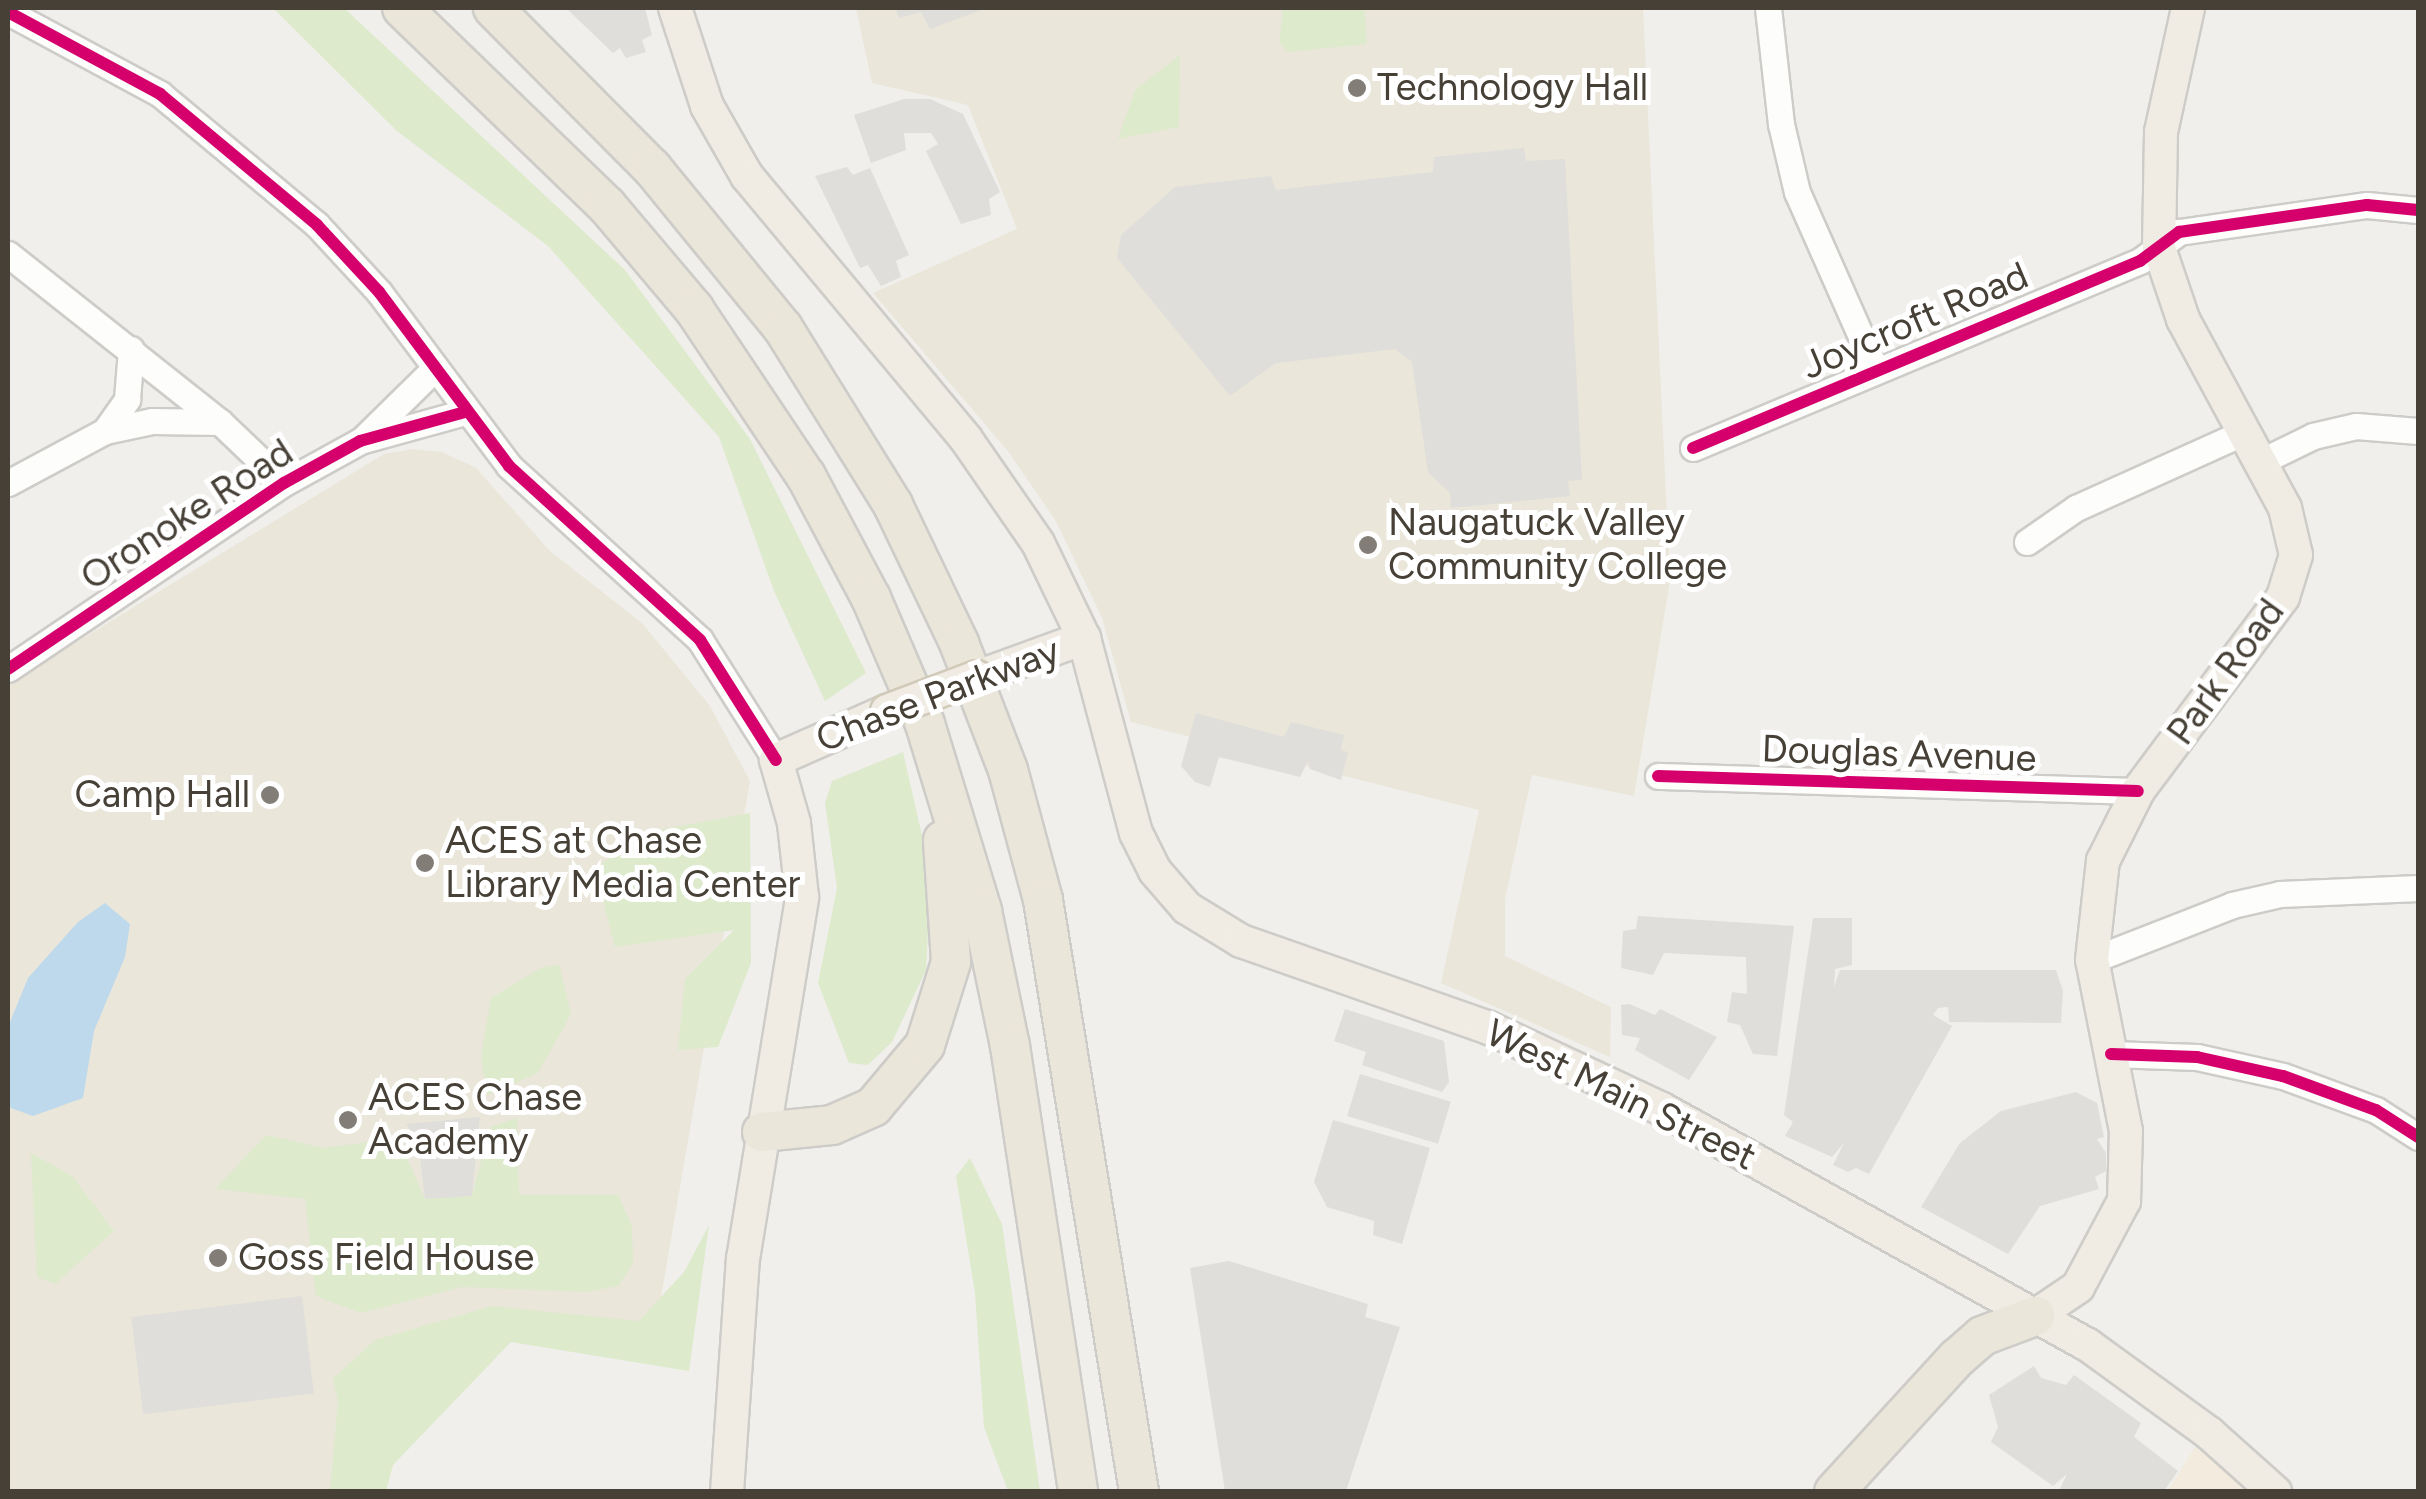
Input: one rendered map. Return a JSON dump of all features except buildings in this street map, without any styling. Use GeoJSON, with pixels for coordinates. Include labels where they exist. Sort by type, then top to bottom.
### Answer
{"type":"FeatureCollection","features":[{"type":"Feature","properties":{"kind":"highway"},"geometry":{"type":"LineString","coordinates":[[402,8],[573,172],[683,296],[790,450],[871,598],[925,724],[982,910],[1012,1062],[1078,1492]]}},
{"type":"Feature","properties":{"kind":"highway"},"geometry":{"type":"LineString","coordinates":[[492,8],[652,168],[783,328],[893,505],[959,643],[1008,770],[1043,900],[1140,1492]]}},
{"type":"Feature","properties":{"kind":"highway"},"geometry":{"type":"LineString","coordinates":[[762,1132],[832,1125],[874,1107],[925,1046],[946,990],[951,930],[941,828],[871,598]]}},
{"type":"Feature","properties":{"kind":"highway"},"geometry":{"type":"LineString","coordinates":[[1834,1492],[1982,1336],[2035,1316]]}},
{"type":"Feature","properties":{"kind":"main road","name":"Chase Parkway"},"geometry":{"type":"LineString","coordinates":[[675,8],[707,106],[747,176],[996,479],[1038,544],[1084,638],[851,726],[776,760],[794,824],[802,897],[762,1132],[736,1322],[727,1492]]}},
{"type":"Feature","properties":{"kind":"main road","name":"Park Road"},"geometry":{"type":"LineString","coordinates":[[2035,1316],[2078,1287],[2124,1200],[2126,1131],[2092,960],[2097,883],[2138,792],[2289,584],[2292,527],[2262,461],[2184,318],[2158,248],[2161,132],[2188,8]]}},
{"type":"Feature","properties":{"kind":"main road","name":"West Main Street"},"geometry":{"type":"LineString","coordinates":[[1084,638],[1136,833],[1162,880],[1198,917],[1242,940],[1568,1061],[2035,1316],[2148,1386],[2275,1492]]}},
{"type":"Feature","properties":{"kind":"street"},"geometry":{"type":"LineString","coordinates":[[1768,8],[1780,124],[1797,192],[1875,368]]}},
{"type":"Feature","properties":{"kind":"street"},"geometry":{"type":"LineString","coordinates":[[8,12],[135,78],[224,143],[358,267],[466,412],[532,489],[700,640],[776,760]]}},
{"type":"Feature","properties":{"kind":"street","name":"Joycroft Road"},"geometry":{"type":"LineString","coordinates":[[1693,448],[2158,248],[2179,232],[2251,218],[2367,205],[2418,210]]}},
{"type":"Feature","properties":{"kind":"street"},"geometry":{"type":"LineString","coordinates":[[8,254],[220,422],[284,483]]}},
{"type":"Feature","properties":{"kind":"street"},"geometry":{"type":"LineString","coordinates":[[105,432],[127,399],[131,350]]}},
{"type":"Feature","properties":{"kind":"street","name":"Oronoke Road"},"geometry":{"type":"LineString","coordinates":[[360,441],[435,368]]}},
{"type":"Feature","properties":{"kind":"street","name":"Oronoke Road"},"geometry":{"type":"LineString","coordinates":[[8,668],[284,483],[360,441],[466,412]]}},
{"type":"Feature","properties":{"kind":"street"},"geometry":{"type":"LineString","coordinates":[[8,483],[105,432],[152,421],[220,422]]}},
{"type":"Feature","properties":{"kind":"street"},"geometry":{"type":"LineString","coordinates":[[2262,461],[2312,436],[2356,426],[2418,431]]}},
{"type":"Feature","properties":{"kind":"street"},"geometry":{"type":"LineString","coordinates":[[2028,542],[2076,508],[2244,432]]}},
{"type":"Feature","properties":{"kind":"street","name":"Douglas Avenue"},"geometry":{"type":"LineString","coordinates":[[1658,776],[2138,792]]}},
{"type":"Feature","properties":{"kind":"street"},"geometry":{"type":"LineString","coordinates":[[2092,960],[2232,905],[2280,894],[2418,888]]}},
{"type":"Feature","properties":{"kind":"street"},"geometry":{"type":"LineString","coordinates":[[2110,1054],[2197,1057],[2283,1076],[2376,1110],[2418,1137]]}},
{"type":"Feature","properties":{"kind":"shaded area"},"geometry":{"type":"Polygon","coordinates":[[[566,8],[645,8],[652,35],[642,40],[646,52],[626,58],[620,48],[613,53],[566,8]]]}},
{"type":"Feature","properties":{"kind":"shaded area","name":"Naugatuck Valley Community College"},"geometry":{"type":"Polygon","coordinates":[[[856,8],[1643,8],[1670,581],[1634,796],[1532,775],[1505,899],[1505,956],[1611,1007],[1610,1057],[1441,983],[1479,810],[1131,722],[1102,618],[1056,521],[1007,450],[873,293],[1017,229],[968,105],[872,83],[856,8]]]}},
{"type":"Feature","properties":{"kind":"shaded area"},"geometry":{"type":"Polygon","coordinates":[[[895,8],[987,8],[930,29],[921,12],[899,18],[895,8]]]}},
{"type":"Feature","properties":{"kind":"shaded area"},"geometry":{"type":"Polygon","coordinates":[[[904,99],[930,99],[963,114],[1000,192],[989,199],[991,215],[961,224],[926,151],[938,144],[931,133],[904,133],[906,150],[871,163],[854,115],[904,99]]]}},
{"type":"Feature","properties":{"kind":"shaded area"},"geometry":{"type":"Polygon","coordinates":[[[1524,148],[1526,161],[1565,159],[1582,480],[1568,481],[1570,496],[1451,508],[1450,493],[1428,472],[1412,362],[1395,349],[1276,363],[1230,396],[1117,258],[1121,235],[1175,187],[1271,176],[1276,190],[1433,172],[1434,157],[1524,148]]]}},
{"type":"Feature","properties":{"kind":"shaded area"},"geometry":{"type":"Polygon","coordinates":[[[847,167],[853,175],[870,168],[909,255],[896,261],[901,277],[881,286],[868,265],[860,268],[815,176],[847,167]]]}},
{"type":"Feature","properties":{"kind":"shaded area","name":"ACES Chase Academy"},"geometry":{"type":"Polygon","coordinates":[[[413,449],[442,452],[476,468],[550,551],[642,623],[710,706],[750,781],[655,1332],[492,1306],[368,1491],[8,1492],[8,684],[384,454],[413,449]]]}},
{"type":"Feature","properties":{"kind":"shaded area"},"geometry":{"type":"Polygon","coordinates":[[[1196,713],[1284,737],[1291,722],[1344,735],[1341,749],[1348,753],[1341,780],[1310,769],[1308,761],[1300,777],[1219,757],[1210,787],[1195,782],[1181,766],[1196,713]]]}},
{"type":"Feature","properties":{"kind":"shaded area"},"geometry":{"type":"Polygon","coordinates":[[[1638,916],[1794,926],[1777,1056],[1753,1054],[1740,1025],[1727,1022],[1732,992],[1747,994],[1746,957],[1664,953],[1653,975],[1621,968],[1623,931],[1636,929],[1638,916]]]}},
{"type":"Feature","properties":{"kind":"shaded area"},"geometry":{"type":"Polygon","coordinates":[[[1813,918],[1852,918],[1852,965],[1835,969],[1834,987],[1840,970],[2056,970],[2063,991],[2061,1023],[1949,1022],[1948,1007],[1938,1008],[1933,1015],[1952,1026],[1869,1174],[1856,1168],[1848,1172],[1833,1165],[1844,1143],[1832,1157],[1785,1136],[1793,1122],[1784,1115],[1813,918]]]}},
{"type":"Feature","properties":{"kind":"shaded area"},"geometry":{"type":"Polygon","coordinates":[[[1629,1004],[1655,1015],[1660,1009],[1717,1037],[1689,1080],[1635,1050],[1640,1038],[1622,1035],[1621,1005],[1629,1004]]]}},
{"type":"Feature","properties":{"kind":"shaded area"},"geometry":{"type":"Polygon","coordinates":[[[1345,1009],[1444,1041],[1449,1082],[1442,1092],[1362,1065],[1366,1052],[1334,1041],[1345,1009]]]}},
{"type":"Feature","properties":{"kind":"shaded area"},"geometry":{"type":"Polygon","coordinates":[[[1360,1074],[1451,1102],[1438,1144],[1347,1116],[1360,1074]]]}},
{"type":"Feature","properties":{"kind":"shaded area"},"geometry":{"type":"Polygon","coordinates":[[[2076,1092],[2097,1103],[2104,1137],[2097,1139],[2106,1153],[2106,1171],[2095,1177],[2099,1189],[2040,1206],[2008,1254],[1921,1207],[1960,1143],[2001,1111],[2076,1092]]]}},
{"type":"Feature","properties":{"kind":"shaded area"},"geometry":{"type":"Polygon","coordinates":[[[480,1117],[472,1196],[425,1199],[418,1142],[406,1124],[480,1117]]]}},
{"type":"Feature","properties":{"kind":"shaded area"},"geometry":{"type":"Polygon","coordinates":[[[1333,1120],[1430,1148],[1402,1244],[1373,1235],[1374,1221],[1327,1207],[1314,1182],[1333,1120]]]}},
{"type":"Feature","properties":{"kind":"shaded area"},"geometry":{"type":"Polygon","coordinates":[[[1229,1261],[1368,1304],[1365,1317],[1400,1327],[1346,1491],[1225,1491],[1190,1268],[1229,1261]]]}},
{"type":"Feature","properties":{"kind":"shaded area"},"geometry":{"type":"Polygon","coordinates":[[[302,1296],[314,1393],[143,1414],[131,1317],[302,1296]]]}},
{"type":"Feature","properties":{"kind":"shaded area"},"geometry":{"type":"Polygon","coordinates":[[[2034,1366],[2041,1378],[2066,1385],[2074,1375],[2141,1423],[2134,1437],[2178,1471],[2164,1491],[2059,1491],[2067,1474],[2053,1486],[1991,1442],[1998,1427],[1989,1395],[2034,1366]]]}},
{"type":"Feature","properties":{"kind":"shaded area"},"geometry":{"type":"Polygon","coordinates":[[[2205,1431],[2274,1492],[2167,1492],[2205,1431]]]}},
{"type":"Feature","properties":{"kind":"green space"},"geometry":{"type":"Polygon","coordinates":[[[273,8],[344,8],[625,270],[750,439],[866,673],[825,701],[774,591],[719,437],[548,246],[397,131],[273,8]]]}},
{"type":"Feature","properties":{"kind":"green space"},"geometry":{"type":"Polygon","coordinates":[[[1283,8],[1364,8],[1367,44],[1288,52],[1279,42],[1283,8]]]}},
{"type":"Feature","properties":{"kind":"green space"},"geometry":{"type":"Polygon","coordinates":[[[1180,55],[1179,127],[1118,139],[1135,90],[1180,55]]]}},
{"type":"Feature","properties":{"kind":"green space"},"geometry":{"type":"Polygon","coordinates":[[[903,752],[931,875],[926,970],[892,1042],[868,1065],[849,1063],[818,983],[837,888],[825,803],[832,781],[903,752]]]}},
{"type":"Feature","properties":{"kind":"green space"},"geometry":{"type":"Polygon","coordinates":[[[750,813],[751,963],[718,1047],[678,1050],[685,979],[734,930],[615,947],[595,869],[642,833],[750,813]]]}},
{"type":"Feature","properties":{"kind":"green space"},"geometry":{"type":"Polygon","coordinates":[[[559,965],[571,1014],[538,1073],[487,1095],[481,1057],[491,998],[542,967],[559,965]]]}},
{"type":"Feature","properties":{"kind":"green space"},"geometry":{"type":"Polygon","coordinates":[[[517,1118],[519,1195],[618,1195],[632,1226],[633,1263],[618,1286],[586,1292],[462,1287],[361,1313],[316,1296],[305,1199],[215,1189],[266,1135],[324,1148],[398,1138],[425,1199],[472,1196],[490,1127],[517,1118]]]}},
{"type":"Feature","properties":{"kind":"green space"},"geometry":{"type":"Polygon","coordinates":[[[31,1153],[72,1176],[114,1231],[55,1284],[37,1277],[31,1153]]]}},
{"type":"Feature","properties":{"kind":"green space"},"geometry":{"type":"Polygon","coordinates":[[[970,1158],[1002,1224],[1040,1491],[1008,1491],[984,1427],[975,1293],[956,1176],[970,1158]]]}},
{"type":"Feature","properties":{"kind":"green space"},"geometry":{"type":"Polygon","coordinates":[[[709,1225],[689,1371],[511,1342],[393,1465],[386,1491],[330,1491],[338,1401],[333,1379],[375,1340],[492,1306],[639,1321],[684,1272],[709,1225]]]}},
{"type":"Feature","properties":{"kind":"water"},"geometry":{"type":"Polygon","coordinates":[[[105,903],[130,924],[125,957],[94,1031],[83,1098],[33,1116],[8,1107],[8,1027],[28,978],[78,922],[105,903]]]}},
{"type":"Feature","properties":{"kind":"cycle path"},"geometry":{"type":"LineString","coordinates":[[8,12],[160,94],[317,225],[379,292],[509,466],[700,640],[776,760]]}},
{"type":"Feature","properties":{"kind":"cycle path"},"geometry":{"type":"LineString","coordinates":[[1693,448],[2140,261],[2179,232],[2367,205],[2418,210]]}},
{"type":"Feature","properties":{"kind":"cycle path"},"geometry":{"type":"LineString","coordinates":[[8,669],[284,483],[360,441],[465,412]]}},
{"type":"Feature","properties":{"kind":"cycle path"},"geometry":{"type":"LineString","coordinates":[[1658,776],[2138,791]]}},
{"type":"Feature","properties":{"kind":"cycle path"},"geometry":{"type":"LineString","coordinates":[[2111,1054],[2197,1057],[2283,1076],[2376,1110],[2418,1137]]}},
{"type":"Feature","properties":{"kind":"place","name":"Technology Hall"},"geometry":{"type":"Point","coordinates":[1357,88]}},
{"type":"Feature","properties":{"kind":"place","name":"Naugatuck Valley Community College"},"geometry":{"type":"Point","coordinates":[1368,545]}},
{"type":"Feature","properties":{"kind":"place","name":"Camp Hall"},"geometry":{"type":"Point","coordinates":[270,795]}},
{"type":"Feature","properties":{"kind":"place","name":"ACES at Chase Library Media Center"},"geometry":{"type":"Point","coordinates":[425,863]}},
{"type":"Feature","properties":{"kind":"place","name":"ACES Chase Academy"},"geometry":{"type":"Point","coordinates":[348,1120]}},
{"type":"Feature","properties":{"kind":"place","name":"Goss Field House"},"geometry":{"type":"Point","coordinates":[218,1258]}}]}
